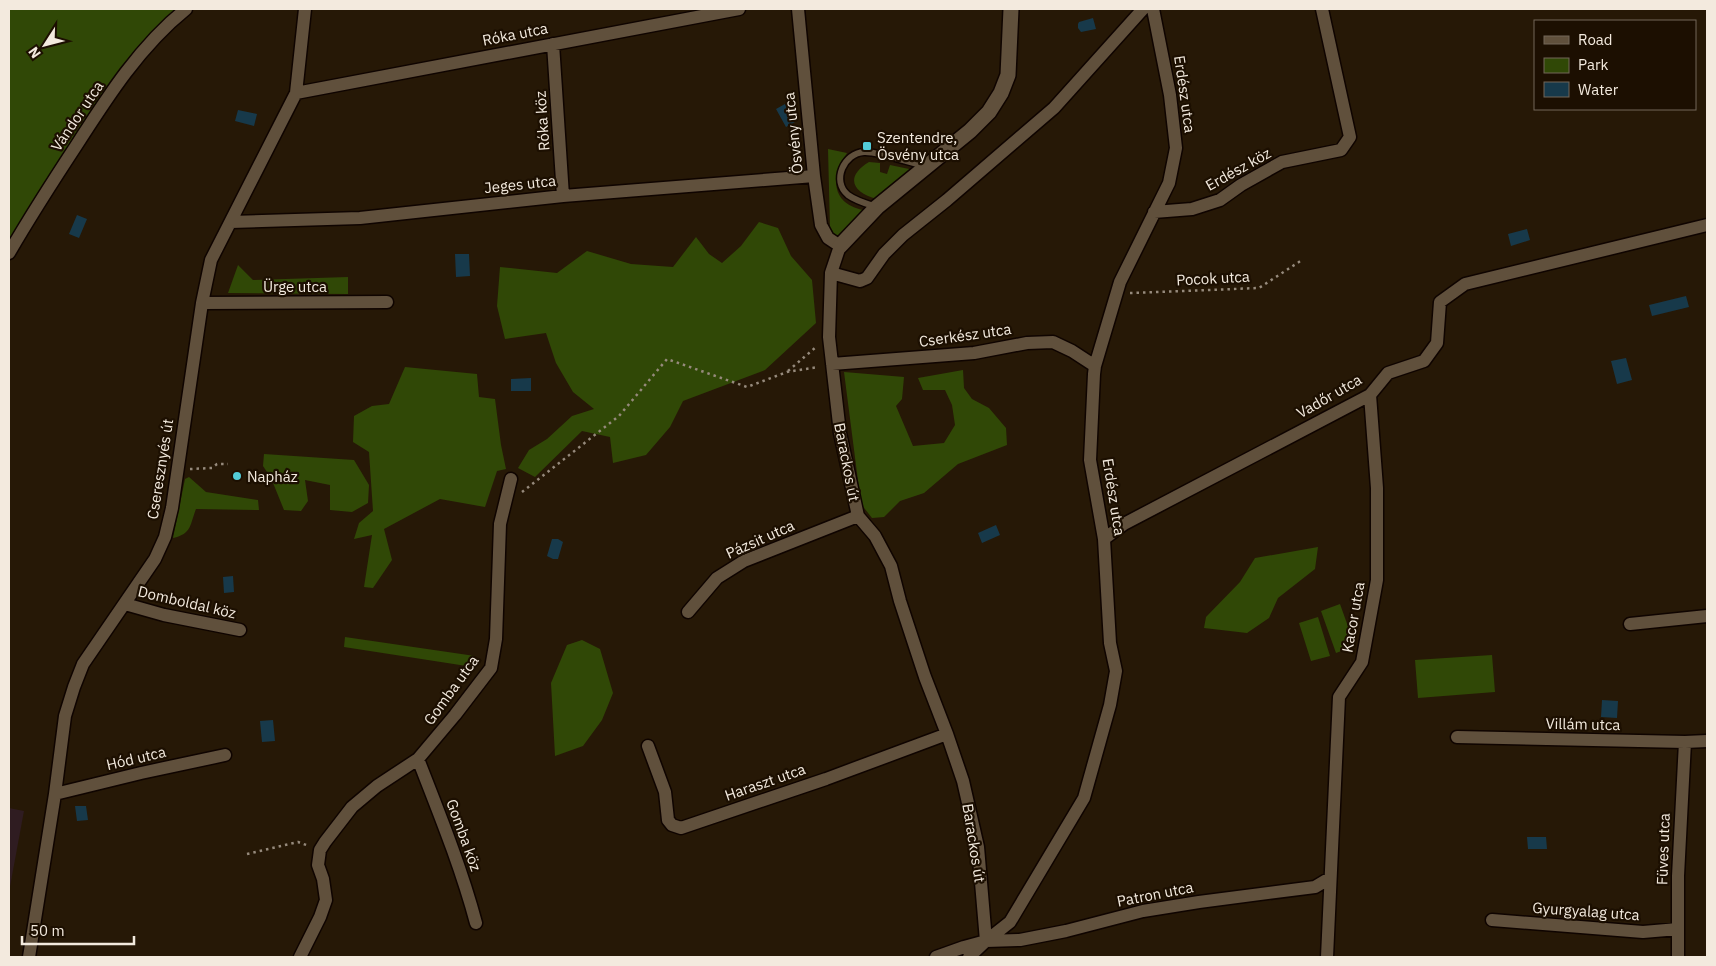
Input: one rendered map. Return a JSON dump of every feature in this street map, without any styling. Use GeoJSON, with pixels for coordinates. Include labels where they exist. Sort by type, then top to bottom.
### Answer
{"type":"FeatureCollection","features":[{"type":"Feature","properties":{"kind":"street","name":"Vándor utca"},"geometry":{"type":"LineString","coordinates":[[9,253],[101,106],[145,47],[186,9]]}},
{"type":"Feature","properties":{"kind":"street","name":"Cseresznyés út"},"geometry":{"type":"LineString","coordinates":[[29,957],[55,794],[65,716],[83,664],[155,559],[165,537],[172,508],[202,303],[211,260],[296,93],[305,9]]}},
{"type":"Feature","properties":{"kind":"street","name":"Róka utca"},"geometry":{"type":"LineString","coordinates":[[296,93],[739,9]]}},
{"type":"Feature","properties":{"kind":"street","name":"Ösvény utca"},"geometry":{"type":"LineString","coordinates":[[798,9],[814,176],[821,225],[828,238],[840,246]]}},
{"type":"Feature","properties":{"kind":"street","name":"Barackos út"},"geometry":{"type":"LineString","coordinates":[[986,941],[978,847],[963,781],[948,734],[925,677],[900,601],[891,566],[875,536],[858,516],[840,434],[829,336],[831,273],[840,246],[878,207],[970,131],[989,112],[1001,93],[1008,75],[1011,9]]}},
{"type":"Feature","properties":{"kind":"street"},"geometry":{"type":"LineString","coordinates":[[831,273],[860,281],[867,278],[884,254],[903,235],[947,200],[1054,108],[1143,9]]}},
{"type":"Feature","properties":{"kind":"street","name":"Erdész utca"},"geometry":{"type":"LineString","coordinates":[[986,941],[1010,922],[1084,798],[1110,704],[1116,671],[1110,643],[1104,540],[1090,460],[1095,366],[1120,282],[1169,182],[1176,148],[1170,95],[1153,9]]}},
{"type":"Feature","properties":{"kind":"street","name":"Erdész köz"},"geometry":{"type":"LineString","coordinates":[[1154,212],[1192,210],[1220,200],[1241,185],[1282,162],[1342,150],[1350,137],[1322,9]]}},
{"type":"Feature","properties":{"kind":"street","name":"Róka köz"},"geometry":{"type":"LineString","coordinates":[[553,44],[563,196]]}},
{"type":"Feature","properties":{"kind":"street","name":"Jeges utca"},"geometry":{"type":"LineString","coordinates":[[231,222],[360,218],[563,196],[814,176]]}},
{"type":"Feature","properties":{"kind":"street","name":"Vadőr utca"},"geometry":{"type":"LineString","coordinates":[[1104,540],[1124,524],[1370,395],[1388,373],[1424,361],[1437,343],[1440,302],[1465,284],[1707,225]]}},
{"type":"Feature","properties":{"kind":"street","name":"Ürge utca"},"geometry":{"type":"LineString","coordinates":[[202,303],[387,302]]}},
{"type":"Feature","properties":{"kind":"street","name":"Cserkész utca"},"geometry":{"type":"LineString","coordinates":[[832,364],[974,353],[1026,343],[1053,342],[1072,351],[1095,366]]}},
{"type":"Feature","properties":{"kind":"street","name":"Kacor utca"},"geometry":{"type":"LineString","coordinates":[[1327,957],[1339,696],[1362,662],[1377,580],[1377,488],[1370,395]]}},
{"type":"Feature","properties":{"kind":"street","name":"Gomba utca"},"geometry":{"type":"LineString","coordinates":[[322,846],[352,807],[377,786],[418,759],[491,668],[496,639],[500,524],[511,479]]}},
{"type":"Feature","properties":{"kind":"street","name":"Pázsit utca"},"geometry":{"type":"LineString","coordinates":[[688,612],[717,578],[744,561],[858,516]]}},
{"type":"Feature","properties":{"kind":"street","name":"Domboldal köz"},"geometry":{"type":"LineString","coordinates":[[125,604],[164,615],[240,630]]}},
{"type":"Feature","properties":{"kind":"street"},"geometry":{"type":"LineString","coordinates":[[1630,624],[1707,616]]}},
{"type":"Feature","properties":{"kind":"street","name":"Haraszt utca"},"geometry":{"type":"LineString","coordinates":[[648,746],[665,792],[668,820],[672,825],[681,828],[826,779],[948,734]]}},
{"type":"Feature","properties":{"kind":"street","name":"Villám utca"},"geometry":{"type":"LineString","coordinates":[[1457,737],[1707,741]]}},
{"type":"Feature","properties":{"kind":"street","name":"Füves utca"},"geometry":{"type":"LineString","coordinates":[[1678,957],[1678,876],[1685,742]]}},
{"type":"Feature","properties":{"kind":"street","name":"Hód utca"},"geometry":{"type":"LineString","coordinates":[[55,794],[225,755]]}},
{"type":"Feature","properties":{"kind":"street","name":"Gomba köz"},"geometry":{"type":"LineString","coordinates":[[418,759],[453,848],[476,923]]}},
{"type":"Feature","properties":{"kind":"street"},"geometry":{"type":"LineString","coordinates":[[300,957],[320,917],[326,900],[323,879],[318,865],[322,846]]}},
{"type":"Feature","properties":{"kind":"street","name":"Patron utca"},"geometry":{"type":"LineString","coordinates":[[986,941],[1020,940],[1066,931],[1143,911],[1315,887],[1330,878]]}},
{"type":"Feature","properties":{"kind":"street","name":"Gyurgyalag utca"},"geometry":{"type":"LineString","coordinates":[[1492,920],[1643,932],[1678,929]]}},
{"type":"Feature","properties":{"kind":"street"},"geometry":{"type":"LineString","coordinates":[[936,957],[986,941]]}},
{"type":"Feature","properties":{"kind":"street"},"geometry":{"type":"LineString","coordinates":[[969,957],[986,941]]}},
{"type":"Feature","properties":{"kind":"lane"},"geometry":{"type":"LineString","coordinates":[[878,207],[859,201],[847,194],[841,184],[841,172],[845,161],[854,154],[865,152],[926,166]]}},
{"type":"Feature","properties":{"kind":"path","name":"Pocok utca"},"geometry":{"type":"LineString","coordinates":[[1116,294],[1259,288],[1302,260]]}},
{"type":"Feature","properties":{"kind":"path"},"geometry":{"type":"LineString","coordinates":[[787,372],[829,336]]}},
{"type":"Feature","properties":{"kind":"path"},"geometry":{"type":"LineString","coordinates":[[505,505],[620,416],[667,359],[747,387],[787,372],[832,364]]}},
{"type":"Feature","properties":{"kind":"path"},"geometry":{"type":"LineString","coordinates":[[178,467],[196,469],[212,468],[217,464],[228,464]]}},
{"type":"Feature","properties":{"kind":"path"},"geometry":{"type":"LineString","coordinates":[[247,854],[298,842],[322,846]]}},
{"type":"Feature","properties":{"kind":"shaded area"},"geometry":{"type":"Polygon","coordinates":[[[9,808],[24,811],[9,892],[9,808]]]}},
{"type":"Feature","properties":{"kind":"green space"},"geometry":{"type":"Polygon","coordinates":[[[9,9],[186,9],[145,47],[9,253],[9,9]]]}},
{"type":"Feature","properties":{"kind":"green space"},"geometry":{"type":"Polygon","coordinates":[[[828,149],[847,153],[840,163],[836,178],[837,191],[849,205],[863,210],[843,235],[835,235],[830,229],[828,149]]]}},
{"type":"Feature","properties":{"kind":"green space"},"geometry":{"type":"Polygon","coordinates":[[[869,162],[880,163],[880,172],[887,174],[890,165],[914,170],[877,199],[862,193],[855,184],[856,173],[869,162]]]}},
{"type":"Feature","properties":{"kind":"green space"},"geometry":{"type":"Polygon","coordinates":[[[759,222],[778,228],[791,256],[812,280],[816,323],[765,370],[683,401],[670,427],[646,455],[613,463],[610,437],[582,431],[535,477],[518,468],[529,450],[547,439],[572,416],[594,409],[573,392],[556,363],[546,333],[505,339],[497,306],[500,267],[557,273],[587,251],[631,264],[673,267],[696,237],[709,254],[722,263],[741,246],[759,222]]]}},
{"type":"Feature","properties":{"kind":"green space"},"geometry":{"type":"Polygon","coordinates":[[[238,265],[253,280],[348,277],[348,294],[228,293],[238,265]]]}},
{"type":"Feature","properties":{"kind":"green space"},"geometry":{"type":"Polygon","coordinates":[[[405,367],[477,374],[479,397],[495,399],[506,469],[497,471],[485,507],[440,499],[384,529],[392,560],[373,588],[364,587],[372,535],[354,539],[359,523],[373,511],[369,452],[353,442],[354,416],[372,406],[389,404],[405,367]]]}},
{"type":"Feature","properties":{"kind":"green space"},"geometry":{"type":"Polygon","coordinates":[[[963,370],[964,388],[972,399],[989,408],[1006,428],[1007,445],[958,464],[924,493],[900,501],[884,517],[872,518],[861,504],[844,372],[904,377],[902,399],[896,406],[913,446],[944,443],[955,425],[952,405],[945,390],[923,390],[918,378],[963,370]]]}},
{"type":"Feature","properties":{"kind":"green space"},"geometry":{"type":"Polygon","coordinates":[[[264,454],[354,460],[369,485],[368,503],[352,512],[330,510],[330,485],[305,480],[308,501],[301,511],[284,510],[271,478],[263,466],[264,454]]]}},
{"type":"Feature","properties":{"kind":"green space"},"geometry":{"type":"Polygon","coordinates":[[[189,477],[206,492],[258,500],[259,510],[196,509],[187,531],[173,538],[185,479],[189,477]]]}},
{"type":"Feature","properties":{"kind":"green space"},"geometry":{"type":"Polygon","coordinates":[[[1318,547],[1315,569],[1278,598],[1269,618],[1247,633],[1204,628],[1206,617],[1240,582],[1255,558],[1318,547]]]}},
{"type":"Feature","properties":{"kind":"green space"},"geometry":{"type":"Polygon","coordinates":[[[1340,604],[1355,646],[1336,653],[1321,611],[1340,604]]]}},
{"type":"Feature","properties":{"kind":"green space"},"geometry":{"type":"Polygon","coordinates":[[[1318,617],[1330,656],[1311,661],[1299,623],[1318,617]]]}},
{"type":"Feature","properties":{"kind":"green space"},"geometry":{"type":"Polygon","coordinates":[[[345,637],[475,656],[473,667],[344,647],[345,637]]]}},
{"type":"Feature","properties":{"kind":"green space"},"geometry":{"type":"Polygon","coordinates":[[[582,640],[600,649],[613,693],[602,720],[583,746],[555,756],[551,683],[567,645],[582,640]]]}},
{"type":"Feature","properties":{"kind":"green space"},"geometry":{"type":"Polygon","coordinates":[[[1492,655],[1495,692],[1418,698],[1415,660],[1492,655]]]}},
{"type":"Feature","properties":{"kind":"water"},"geometry":{"type":"Polygon","coordinates":[[[1093,18],[1096,29],[1081,32],[1078,28],[1079,22],[1093,18]]]}},
{"type":"Feature","properties":{"kind":"water"},"geometry":{"type":"Polygon","coordinates":[[[785,104],[795,122],[786,127],[776,109],[785,104]]]}},
{"type":"Feature","properties":{"kind":"water"},"geometry":{"type":"Polygon","coordinates":[[[238,110],[257,114],[254,126],[235,121],[238,110]]]}},
{"type":"Feature","properties":{"kind":"water"},"geometry":{"type":"Polygon","coordinates":[[[77,215],[87,219],[79,238],[69,234],[77,215]]]}},
{"type":"Feature","properties":{"kind":"water"},"geometry":{"type":"Polygon","coordinates":[[[1527,229],[1530,240],[1511,246],[1508,234],[1527,229]]]}},
{"type":"Feature","properties":{"kind":"water"},"geometry":{"type":"Polygon","coordinates":[[[455,254],[469,254],[470,276],[456,277],[455,254]]]}},
{"type":"Feature","properties":{"kind":"water"},"geometry":{"type":"Polygon","coordinates":[[[1686,296],[1689,307],[1652,316],[1649,305],[1686,296]]]}},
{"type":"Feature","properties":{"kind":"water"},"geometry":{"type":"Polygon","coordinates":[[[1626,358],[1632,380],[1617,384],[1611,361],[1626,358]]]}},
{"type":"Feature","properties":{"kind":"water"},"geometry":{"type":"Polygon","coordinates":[[[531,378],[531,391],[511,391],[511,379],[531,378]]]}},
{"type":"Feature","properties":{"kind":"water"},"geometry":{"type":"Polygon","coordinates":[[[996,525],[1000,535],[982,543],[978,533],[996,525]]]}},
{"type":"Feature","properties":{"kind":"water"},"geometry":{"type":"Polygon","coordinates":[[[552,539],[558,539],[563,542],[558,559],[547,556],[552,539]]]}},
{"type":"Feature","properties":{"kind":"water"},"geometry":{"type":"Polygon","coordinates":[[[233,576],[234,592],[224,593],[223,577],[233,576]]]}},
{"type":"Feature","properties":{"kind":"water"},"geometry":{"type":"Polygon","coordinates":[[[1602,700],[1618,701],[1617,718],[1601,717],[1602,700]]]}},
{"type":"Feature","properties":{"kind":"water"},"geometry":{"type":"Polygon","coordinates":[[[273,720],[275,741],[262,742],[260,721],[273,720]]]}},
{"type":"Feature","properties":{"kind":"water"},"geometry":{"type":"Polygon","coordinates":[[[75,806],[86,806],[88,820],[77,821],[75,806]]]}},
{"type":"Feature","properties":{"kind":"water"},"geometry":{"type":"Polygon","coordinates":[[[1527,837],[1546,837],[1547,849],[1528,849],[1527,837]]]}},
{"type":"Feature","properties":{"kind":"place","name":"Szentendre, Ösvény utca"},"geometry":{"type":"Point","coordinates":[867,146]}},
{"type":"Feature","properties":{"kind":"place","name":"Napház"},"geometry":{"type":"Point","coordinates":[237,476]}}]}
